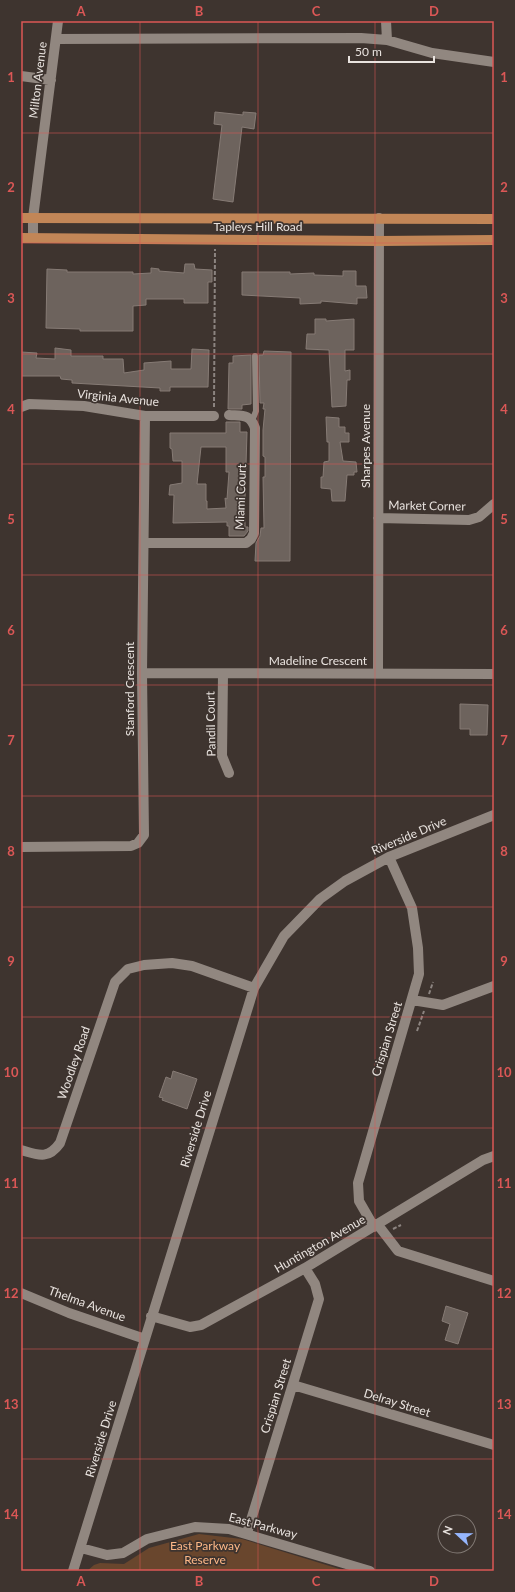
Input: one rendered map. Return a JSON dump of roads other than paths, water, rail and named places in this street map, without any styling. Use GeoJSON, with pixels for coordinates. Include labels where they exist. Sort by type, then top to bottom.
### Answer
{"type":"FeatureCollection","features":[{"type":"Feature","properties":{"kind":"main road","name":"Tapleys Hill Road"},"geometry":{"type":"LineString","coordinates":[[21,218],[494,219]]}},
{"type":"Feature","properties":{"kind":"main road","name":"Tapleys Hill Road"},"geometry":{"type":"LineString","coordinates":[[21,238],[379,241],[494,240]]}},
{"type":"Feature","properties":{"kind":"street","name":"Milton Avenue"},"geometry":{"type":"LineString","coordinates":[[33,238],[33,218],[58,21]]}},
{"type":"Feature","properties":{"kind":"street"},"geometry":{"type":"LineString","coordinates":[[386,21],[387,40]]}},
{"type":"Feature","properties":{"kind":"street"},"geometry":{"type":"LineString","coordinates":[[56,39],[361,38],[387,40],[432,53],[494,62]]}},
{"type":"Feature","properties":{"kind":"street"},"geometry":{"type":"LineString","coordinates":[[21,76],[51,80]]}},
{"type":"Feature","properties":{"kind":"street","name":"Sharpes Avenue"},"geometry":{"type":"LineString","coordinates":[[378,674],[379,218]]}},
{"type":"Feature","properties":{"kind":"street","name":"Virginia Avenue"},"geometry":{"type":"LineString","coordinates":[[21,408],[29,404],[84,406],[145,416],[214,416]]}},
{"type":"Feature","properties":{"kind":"street"},"geometry":{"type":"LineString","coordinates":[[229,415],[245,416],[252,421]]}},
{"type":"Feature","properties":{"kind":"street","name":"Stanford Crescent"},"geometry":{"type":"LineString","coordinates":[[21,847],[131,846],[138,843],[144,835],[142,673],[145,416]]}},
{"type":"Feature","properties":{"kind":"street","name":"Miami Court"},"geometry":{"type":"LineString","coordinates":[[144,543],[246,543],[251,539],[254,533],[255,428],[252,421]]}},
{"type":"Feature","properties":{"kind":"street","name":"Market Corner"},"geometry":{"type":"LineString","coordinates":[[378,518],[470,520],[479,517],[494,504]]}},
{"type":"Feature","properties":{"kind":"street","name":"Madeline Crescent"},"geometry":{"type":"LineString","coordinates":[[142,673],[494,674]]}},
{"type":"Feature","properties":{"kind":"street","name":"Pandil Court"},"geometry":{"type":"LineString","coordinates":[[223,674],[222,756],[229,773]]}},
{"type":"Feature","properties":{"kind":"street","name":"Riverside Drive"},"geometry":{"type":"LineString","coordinates":[[73,1571],[254,988],[284,936],[320,899],[345,881],[389,857],[494,815]]}},
{"type":"Feature","properties":{"kind":"street","name":"Crispian Street"},"geometry":{"type":"LineString","coordinates":[[389,857],[412,908],[420,974],[358,1183],[359,1201],[376,1226],[398,1251],[494,1281]]}},
{"type":"Feature","properties":{"kind":"street","name":"Woodley Road"},"geometry":{"type":"LineString","coordinates":[[21,1150],[34,1154],[49,1154],[56,1149],[60,1143],[115,982],[128,969],[144,965],[172,962],[192,966],[254,988]]}},
{"type":"Feature","properties":{"kind":"street"},"geometry":{"type":"LineString","coordinates":[[412,1000],[443,1005],[494,986]]}},
{"type":"Feature","properties":{"kind":"street","name":"Huntington Avenue"},"geometry":{"type":"LineString","coordinates":[[151,1316],[190,1327],[201,1325],[305,1268],[483,1160],[494,1156]]}},
{"type":"Feature","properties":{"kind":"street","name":"Crispian Street"},"geometry":{"type":"LineString","coordinates":[[247,1533],[319,1299],[315,1284],[305,1268]]}},
{"type":"Feature","properties":{"kind":"street","name":"Thelma Avenue"},"geometry":{"type":"LineString","coordinates":[[21,1293],[69,1313],[145,1339]]}},
{"type":"Feature","properties":{"kind":"street","name":"Delray Street"},"geometry":{"type":"LineString","coordinates":[[293,1385],[494,1445]]}},
{"type":"Feature","properties":{"kind":"street","name":"East Parkway"},"geometry":{"type":"LineString","coordinates":[[81,1548],[107,1555],[123,1553],[147,1538],[195,1527],[229,1529],[247,1533],[370,1571]]}},
{"type":"Feature","properties":{"kind":"lane"},"geometry":{"type":"LineString","coordinates":[[252,421],[256,411],[256,356]]}},
{"type":"Feature","properties":{"kind":"park label","name":"East Parkway Reserve"},"geometry":{"type":"Point","coordinates":[205,1553]}}]}
